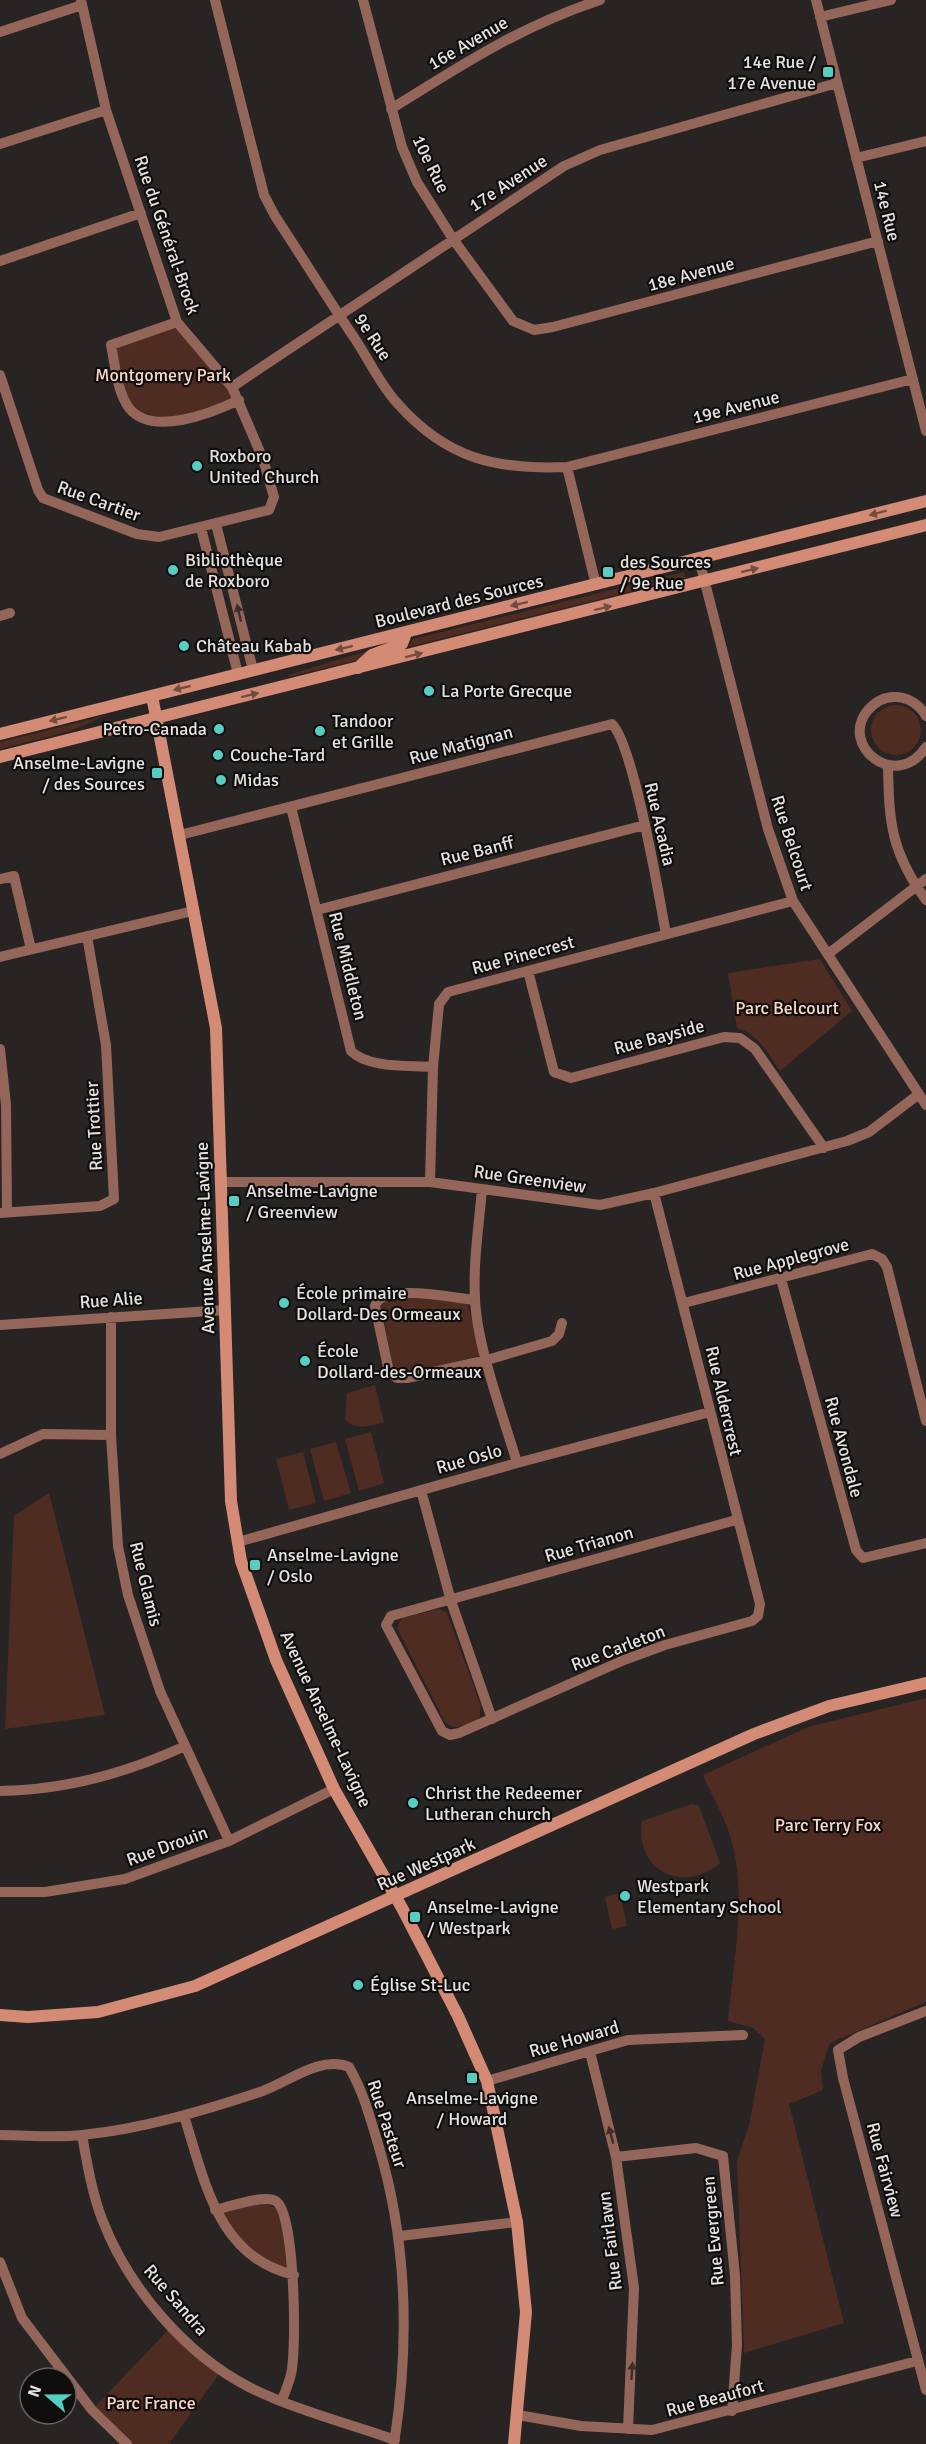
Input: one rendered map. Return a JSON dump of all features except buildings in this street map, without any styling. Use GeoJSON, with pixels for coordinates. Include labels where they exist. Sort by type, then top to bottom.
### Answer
{"type":"FeatureCollection","features":[{"type":"Feature","properties":{"kind":"street","name":"9e Rue"},"geometry":{"type":"LineString","coordinates":[[215,0],[264,195],[275,216],[397,404],[426,430],[459,452],[490,463],[524,469],[567,467]]}},
{"type":"Feature","properties":{"kind":"street","name":"10e Rue"},"geometry":{"type":"LineString","coordinates":[[363,0],[402,147],[417,182],[453,239],[513,321]]}},
{"type":"Feature","properties":{"kind":"street","name":"16e Avenue"},"geometry":{"type":"LineString","coordinates":[[391,109],[484,51],[531,25],[600,0]]}},
{"type":"Feature","properties":{"kind":"street","name":"14e Rue"},"geometry":{"type":"LineString","coordinates":[[816,0],[926,431]]}},
{"type":"Feature","properties":{"kind":"street"},"geometry":{"type":"LineString","coordinates":[[820,17],[891,0]]}},
{"type":"Feature","properties":{"kind":"street"},"geometry":{"type":"LineString","coordinates":[[0,32],[82,2]]}},
{"type":"Feature","properties":{"kind":"street","name":"Rue du Général-Brock"},"geometry":{"type":"LineString","coordinates":[[82,2],[106,110],[177,322],[232,387],[263,459],[274,497],[269,510],[216,524]]}},
{"type":"Feature","properties":{"kind":"street","name":"17e Avenue"},"geometry":{"type":"LineString","coordinates":[[232,387],[341,317],[564,166],[600,150],[837,83]]}},
{"type":"Feature","properties":{"kind":"street"},"geometry":{"type":"LineString","coordinates":[[0,144],[106,110]]}},
{"type":"Feature","properties":{"kind":"street"},"geometry":{"type":"LineString","coordinates":[[856,159],[926,141]]}},
{"type":"Feature","properties":{"kind":"street"},"geometry":{"type":"LineString","coordinates":[[0,261],[141,213]]}},
{"type":"Feature","properties":{"kind":"street","name":"18e Avenue"},"geometry":{"type":"LineString","coordinates":[[513,321],[534,330],[553,327],[878,241]]}},
{"type":"Feature","properties":{"kind":"street"},"geometry":{"type":"LineString","coordinates":[[177,322],[111,345],[121,389],[130,408],[147,421],[158,423],[206,412],[238,400]]}},
{"type":"Feature","properties":{"kind":"street","name":"Rue Cartier"},"geometry":{"type":"LineString","coordinates":[[0,375],[38,490],[43,498],[137,534],[159,537],[216,524]]}},
{"type":"Feature","properties":{"kind":"street","name":"19e Avenue"},"geometry":{"type":"LineString","coordinates":[[567,467],[913,379]]}},
{"type":"Feature","properties":{"kind":"street"},"geometry":{"type":"LineString","coordinates":[[567,467],[596,585]]}},
{"type":"Feature","properties":{"kind":"street","name":"Boulevard des Sources"},"geometry":{"type":"LineString","coordinates":[[0,734],[926,501]]}},
{"type":"Feature","properties":{"kind":"street"},"geometry":{"type":"LineString","coordinates":[[216,524],[254,670]]}},
{"type":"Feature","properties":{"kind":"street"},"geometry":{"type":"LineString","coordinates":[[0,757],[926,525]]}},
{"type":"Feature","properties":{"kind":"street"},"geometry":{"type":"LineString","coordinates":[[201,528],[238,674]]}},
{"type":"Feature","properties":{"kind":"street","name":"Rue Belcourt"},"geometry":{"type":"LineString","coordinates":[[699,559],[768,829],[793,901],[926,1105]]}},
{"type":"Feature","properties":{"kind":"street"},"geometry":{"type":"LineString","coordinates":[[357,669],[372,655],[402,644],[406,633]]}},
{"type":"Feature","properties":{"kind":"street","name":"Avenue Anselme-Lavigne"},"geometry":{"type":"LineString","coordinates":[[152,696],[216,1028],[231,1501],[237,1542],[276,1660],[334,1789],[396,1897],[458,2016],[487,2081],[517,2222],[526,2312],[519,2415],[514,2444]]}},
{"type":"Feature","properties":{"kind":"street"},"geometry":{"type":"LineString","coordinates":[[926,716],[915,703],[893,697],[882,699],[866,713],[861,724],[863,745],[869,755],[888,766],[911,762],[926,747]]}},
{"type":"Feature","properties":{"kind":"street","name":"Rue Matignan"},"geometry":{"type":"LineString","coordinates":[[180,835],[612,724]]}},
{"type":"Feature","properties":{"kind":"street","name":"Rue Acadia"},"geometry":{"type":"LineString","coordinates":[[612,724],[618,730],[624,747],[645,825],[666,934]]}},
{"type":"Feature","properties":{"kind":"street"},"geometry":{"type":"LineString","coordinates":[[888,766],[888,814],[897,853],[926,900]]}},
{"type":"Feature","properties":{"kind":"street","name":"Rue Middleton"},"geometry":{"type":"LineString","coordinates":[[291,807],[351,1051],[358,1058],[369,1062],[433,1067]]}},
{"type":"Feature","properties":{"kind":"street","name":"Rue Banff"},"geometry":{"type":"LineString","coordinates":[[317,910],[645,825]]}},
{"type":"Feature","properties":{"kind":"street"},"geometry":{"type":"LineString","coordinates":[[0,879],[14,876],[31,950]]}},
{"type":"Feature","properties":{"kind":"street"},"geometry":{"type":"LineString","coordinates":[[828,954],[926,879]]}},
{"type":"Feature","properties":{"kind":"street","name":"Rue Pinecrest"},"geometry":{"type":"LineString","coordinates":[[430,1182],[433,1067],[439,1004],[448,992],[793,901]]}},
{"type":"Feature","properties":{"kind":"street"},"geometry":{"type":"LineString","coordinates":[[0,957],[193,911]]}},
{"type":"Feature","properties":{"kind":"street","name":"Rue Trottier"},"geometry":{"type":"LineString","coordinates":[[3,1212],[100,1206],[114,1199],[106,1045],[87,936]]}},
{"type":"Feature","properties":{"kind":"street","name":"Rue Bayside"},"geometry":{"type":"LineString","coordinates":[[528,971],[554,1072],[571,1078],[724,1037],[740,1038],[755,1049],[824,1148]]}},
{"type":"Feature","properties":{"kind":"street"},"geometry":{"type":"LineString","coordinates":[[0,1049],[3,1106],[3,1212]]}},
{"type":"Feature","properties":{"kind":"street","name":"Rue Greenview"},"geometry":{"type":"LineString","coordinates":[[222,1182],[430,1182],[600,1205],[824,1148],[869,1132],[919,1094]]}},
{"type":"Feature","properties":{"kind":"street"},"geometry":{"type":"LineString","coordinates":[[482,1189],[475,1300],[487,1360],[517,1463]]}},
{"type":"Feature","properties":{"kind":"street","name":"Rue Aldercrest"},"geometry":{"type":"LineString","coordinates":[[654,1193],[684,1303],[736,1520],[760,1604],[758,1616]]}},
{"type":"Feature","properties":{"kind":"street","name":"Rue Applegrove"},"geometry":{"type":"LineString","coordinates":[[684,1303],[872,1254],[882,1259],[887,1267],[926,1421]]}},
{"type":"Feature","properties":{"kind":"street","name":"Rue Avondale"},"geometry":{"type":"LineString","coordinates":[[781,1279],[856,1550],[863,1558],[873,1558],[926,1543]]}},
{"type":"Feature","properties":{"kind":"street"},"geometry":{"type":"LineString","coordinates":[[475,1300],[398,1292],[383,1295],[375,1306],[389,1372],[397,1378],[407,1378],[487,1360],[552,1341],[559,1334],[562,1323]]}},
{"type":"Feature","properties":{"kind":"street","name":"Rue Alie"},"geometry":{"type":"LineString","coordinates":[[0,1324],[225,1310]]}},
{"type":"Feature","properties":{"kind":"street","name":"Rue Glamis"},"geometry":{"type":"LineString","coordinates":[[111,1317],[111,1435],[117,1546],[128,1595],[160,1691],[229,1841]]}},
{"type":"Feature","properties":{"kind":"street","name":"Rue Oslo"},"geometry":{"type":"LineString","coordinates":[[237,1542],[517,1463],[710,1412]]}},
{"type":"Feature","properties":{"kind":"street"},"geometry":{"type":"LineString","coordinates":[[0,1454],[43,1434],[111,1435]]}},
{"type":"Feature","properties":{"kind":"street"},"geometry":{"type":"LineString","coordinates":[[421,1490],[451,1601],[492,1719]]}},
{"type":"Feature","properties":{"kind":"street","name":"Rue Trianon"},"geometry":{"type":"LineString","coordinates":[[451,1601],[736,1520]]}},
{"type":"Feature","properties":{"kind":"street","name":"Rue Carleton"},"geometry":{"type":"LineString","coordinates":[[451,1601],[391,1616],[386,1625],[442,1731],[450,1735],[492,1719],[624,1660],[665,1645],[752,1621],[758,1616]]}},
{"type":"Feature","properties":{"kind":"street","name":"Rue Westpark"},"geometry":{"type":"LineString","coordinates":[[0,2015],[28,2017],[98,2012],[195,1986],[753,1734],[829,1706],[926,1683]]}},
{"type":"Feature","properties":{"kind":"street"},"geometry":{"type":"LineString","coordinates":[[0,1791],[45,1789],[124,1772],[185,1746]]}},
{"type":"Feature","properties":{"kind":"street","name":"Rue Drouin"},"geometry":{"type":"LineString","coordinates":[[0,1892],[45,1892],[125,1879],[229,1841],[334,1789]]}},
{"type":"Feature","properties":{"kind":"street","name":"Rue Fairview"},"geometry":{"type":"LineString","coordinates":[[925,2014],[859,2037],[838,2050],[843,2078],[926,2390]]}},
{"type":"Feature","properties":{"kind":"street","name":"Rue Howard"},"geometry":{"type":"LineString","coordinates":[[487,2081],[628,2040],[743,2035]]}},
{"type":"Feature","properties":{"kind":"street","name":"Rue Fairlawn"},"geometry":{"type":"LineString","coordinates":[[590,2052],[616,2157],[634,2288],[628,2429]]}},
{"type":"Feature","properties":{"kind":"street","name":"Rue Pasteur"},"geometry":{"type":"LineString","coordinates":[[0,2135],[82,2135],[183,2116],[262,2091],[327,2062],[349,2067],[361,2088],[381,2155],[400,2236],[405,2335],[394,2442]]}},
{"type":"Feature","properties":{"kind":"street"},"geometry":{"type":"LineString","coordinates":[[183,2116],[214,2210],[242,2249],[274,2270],[294,2275]]}},
{"type":"Feature","properties":{"kind":"street","name":"Rue Sandra"},"geometry":{"type":"LineString","coordinates":[[82,2135],[102,2219],[129,2272],[148,2298],[188,2343],[222,2370],[249,2387],[394,2442]]}},
{"type":"Feature","properties":{"kind":"street","name":"Rue Evergreen"},"geometry":{"type":"LineString","coordinates":[[616,2157],[696,2148],[723,2156],[735,2276],[737,2344],[732,2411]]}},
{"type":"Feature","properties":{"kind":"street"},"geometry":{"type":"LineString","coordinates":[[214,2210],[266,2198],[277,2202],[286,2217],[294,2275],[292,2373],[282,2400]]}},
{"type":"Feature","properties":{"kind":"street"},"geometry":{"type":"LineString","coordinates":[[400,2236],[517,2222]]}},
{"type":"Feature","properties":{"kind":"street"},"geometry":{"type":"LineString","coordinates":[[0,2262],[22,2318],[92,2410],[122,2443]]}},
{"type":"Feature","properties":{"kind":"street","name":"Rue Beaufort"},"geometry":{"type":"LineString","coordinates":[[519,2415],[582,2426],[652,2430],[917,2361]]}},
{"type":"Feature","properties":{"kind":"green space","name":"Montgomery Park"},"geometry":{"type":"Polygon","coordinates":[[[177,322],[239,400],[173,420],[133,411],[121,396],[116,342],[177,322]]]}},
{"type":"Feature","properties":{"kind":"green space"},"geometry":{"type":"Polygon","coordinates":[[[684,572],[685,578],[408,647],[413,639],[684,572]]]}},
{"type":"Feature","properties":{"kind":"green space"},"geometry":{"type":"Polygon","coordinates":[[[374,649],[358,660],[288,677],[288,675],[374,649]]]}},
{"type":"Feature","properties":{"kind":"green space"},"geometry":{"type":"Polygon","coordinates":[[[896,705],[914,712],[921,730],[914,748],[896,755],[878,748],[871,730],[878,712],[896,705]]]}},
{"type":"Feature","properties":{"kind":"green space"},"geometry":{"type":"Polygon","coordinates":[[[105,716],[70,731],[0,749],[0,742],[105,716]]]}},
{"type":"Feature","properties":{"kind":"green space","name":"Parc Belcourt"},"geometry":{"type":"Polygon","coordinates":[[[820,959],[852,1011],[780,1071],[757,1039],[737,1028],[728,973],[820,959]]]}},
{"type":"Feature","properties":{"kind":"green space"},"geometry":{"type":"Polygon","coordinates":[[[400,1297],[467,1302],[481,1355],[409,1375],[399,1374],[393,1369],[381,1306],[387,1300],[400,1297]]]}},
{"type":"Feature","properties":{"kind":"green space"},"geometry":{"type":"Polygon","coordinates":[[[375,1385],[384,1422],[359,1427],[345,1420],[347,1393],[375,1385]]]}},
{"type":"Feature","properties":{"kind":"green space"},"geometry":{"type":"Polygon","coordinates":[[[371,1432],[384,1483],[359,1491],[345,1439],[371,1432]]]}},
{"type":"Feature","properties":{"kind":"green space"},"geometry":{"type":"Polygon","coordinates":[[[336,1442],[351,1493],[324,1501],[310,1449],[336,1442]]]}},
{"type":"Feature","properties":{"kind":"green space"},"geometry":{"type":"Polygon","coordinates":[[[303,1452],[316,1503],[289,1510],[276,1459],[303,1452]]]}},
{"type":"Feature","properties":{"kind":"green space"},"geometry":{"type":"Polygon","coordinates":[[[49,1493],[105,1715],[5,1729],[14,1516],[49,1493]]]}},
{"type":"Feature","properties":{"kind":"green space"},"geometry":{"type":"Polygon","coordinates":[[[439,1609],[447,1613],[481,1706],[479,1719],[457,1727],[445,1722],[397,1628],[402,1618],[439,1609]]]}},
{"type":"Feature","properties":{"kind":"green space","name":"Parc Terry Fox"},"geometry":{"type":"Polygon","coordinates":[[[926,1698],[926,2002],[830,2043],[821,2070],[823,2090],[789,2104],[844,2323],[744,2353],[737,2161],[749,2125],[765,2039],[753,2028],[728,2021],[738,1932],[736,1865],[727,1826],[703,1775],[808,1727],[926,1698]]]}},
{"type":"Feature","properties":{"kind":"green space"},"geometry":{"type":"Polygon","coordinates":[[[692,1804],[699,1806],[720,1863],[706,1872],[691,1877],[677,1877],[653,1864],[646,1853],[642,1838],[642,1821],[692,1804]]]}},
{"type":"Feature","properties":{"kind":"green space"},"geometry":{"type":"Polygon","coordinates":[[[620,1893],[627,1926],[612,1929],[605,1897],[620,1893]]]}},
{"type":"Feature","properties":{"kind":"green space"},"geometry":{"type":"Polygon","coordinates":[[[261,2202],[276,2208],[282,2220],[288,2269],[267,2261],[249,2248],[220,2212],[261,2202]]]}},
{"type":"Feature","properties":{"kind":"green space","name":"Parc France"},"geometry":{"type":"Polygon","coordinates":[[[172,2326],[222,2370],[169,2444],[127,2444],[92,2410],[172,2326]]]}},
{"type":"Feature","properties":{"kind":"place","name":"14e Rue / 17e Avenue"},"geometry":{"type":"Point","coordinates":[828,72]}},
{"type":"Feature","properties":{"kind":"place","name":"Roxboro United Church"},"geometry":{"type":"Point","coordinates":[197,466]}},
{"type":"Feature","properties":{"kind":"place","name":"Bibliothèque de Roxboro"},"geometry":{"type":"Point","coordinates":[173,570]}},
{"type":"Feature","properties":{"kind":"place","name":"des Sources / 9e Rue"},"geometry":{"type":"Point","coordinates":[608,572]}},
{"type":"Feature","properties":{"kind":"place","name":"Château Kabab"},"geometry":{"type":"Point","coordinates":[184,646]}},
{"type":"Feature","properties":{"kind":"place","name":"La Porte Grecque"},"geometry":{"type":"Point","coordinates":[429,691]}},
{"type":"Feature","properties":{"kind":"place","name":"Petro-Canada"},"geometry":{"type":"Point","coordinates":[219,729]}},
{"type":"Feature","properties":{"kind":"place","name":"Tandoor et Grille"},"geometry":{"type":"Point","coordinates":[320,731]}},
{"type":"Feature","properties":{"kind":"place","name":"Couche-Tard"},"geometry":{"type":"Point","coordinates":[218,755]}},
{"type":"Feature","properties":{"kind":"place","name":"Anselme-Lavigne / des Sources"},"geometry":{"type":"Point","coordinates":[157,773]}},
{"type":"Feature","properties":{"kind":"place","name":"Midas"},"geometry":{"type":"Point","coordinates":[221,780]}},
{"type":"Feature","properties":{"kind":"place","name":"Anselme-Lavigne / Greenview"},"geometry":{"type":"Point","coordinates":[234,1201]}},
{"type":"Feature","properties":{"kind":"place","name":"École primaire Dollard-Des Ormeaux"},"geometry":{"type":"Point","coordinates":[284,1303]}},
{"type":"Feature","properties":{"kind":"place","name":"École Dollard-des-Ormeaux"},"geometry":{"type":"Point","coordinates":[305,1361]}},
{"type":"Feature","properties":{"kind":"place","name":"Anselme-Lavigne / Oslo"},"geometry":{"type":"Point","coordinates":[255,1565]}},
{"type":"Feature","properties":{"kind":"place","name":"Christ the Redeemer Lutheran church"},"geometry":{"type":"Point","coordinates":[413,1803]}},
{"type":"Feature","properties":{"kind":"place","name":"Westpark Elementary School"},"geometry":{"type":"Point","coordinates":[625,1896]}},
{"type":"Feature","properties":{"kind":"place","name":"Anselme-Lavigne / Westpark"},"geometry":{"type":"Point","coordinates":[415,1917]}},
{"type":"Feature","properties":{"kind":"place","name":"Église St-Luc"},"geometry":{"type":"Point","coordinates":[358,1985]}},
{"type":"Feature","properties":{"kind":"place","name":"Anselme-Lavigne / Howard"},"geometry":{"type":"Point","coordinates":[472,2078]}}]}
